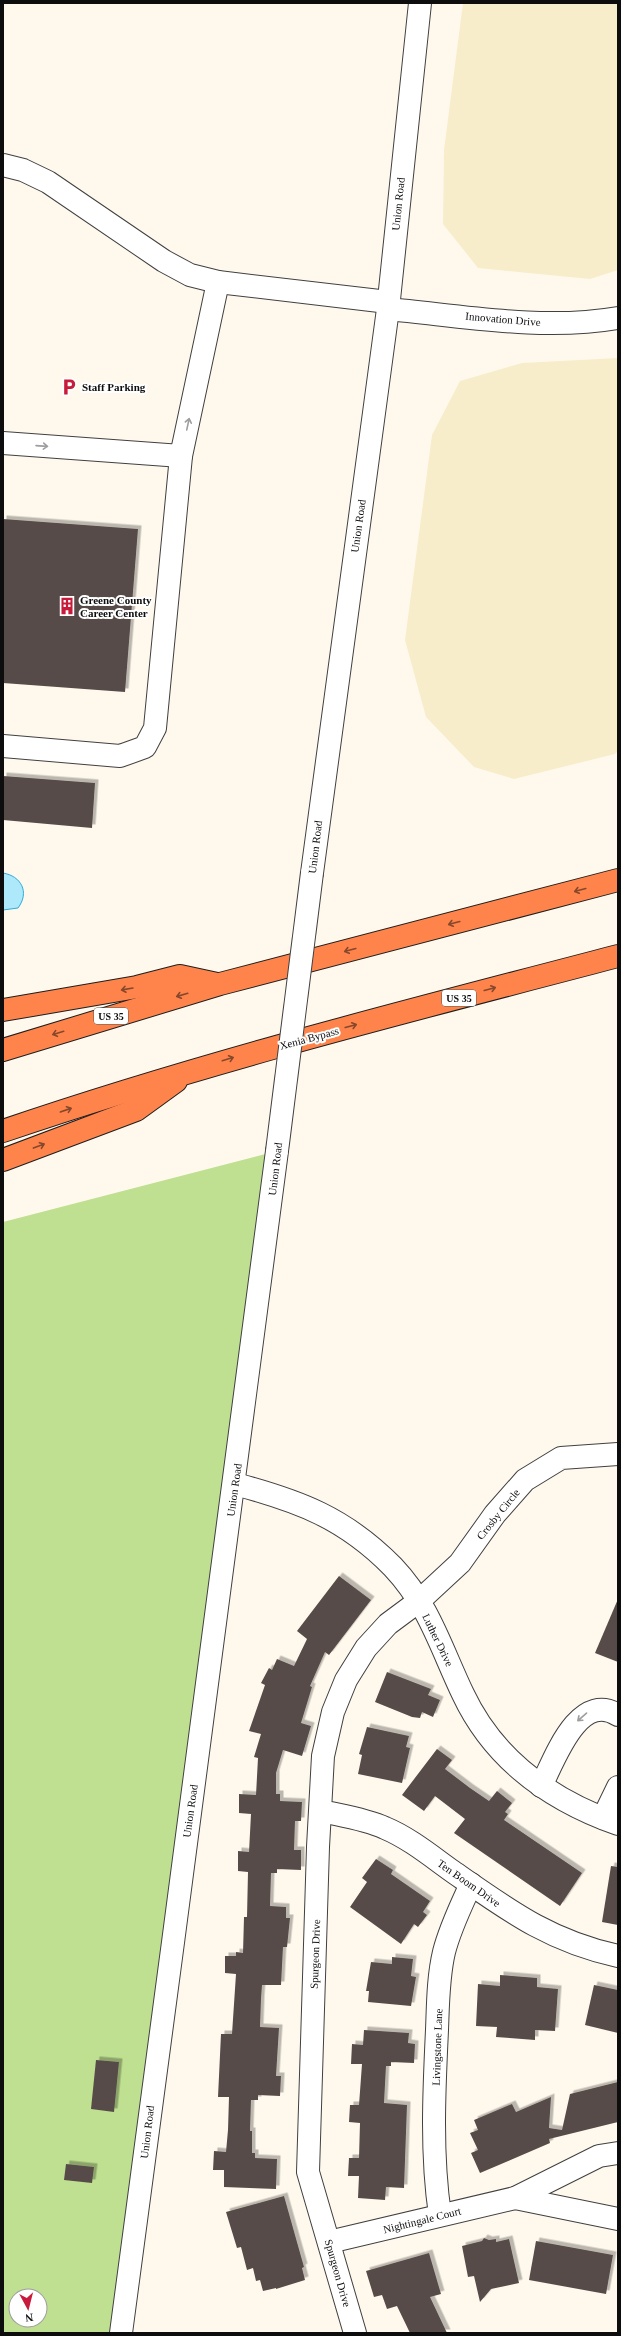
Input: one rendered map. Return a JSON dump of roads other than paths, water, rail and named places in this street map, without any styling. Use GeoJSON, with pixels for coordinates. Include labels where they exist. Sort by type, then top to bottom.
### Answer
{"type":"FeatureCollection","features":[{"type":"Feature","properties":{"kind":"highway","name":"US 35"},"geometry":{"type":"LineString","coordinates":[[3,1050],[220,984],[618,880]]}},
{"type":"Feature","properties":{"kind":"highway","name":"Xenia Bypass"},"geometry":{"type":"LineString","coordinates":[[3,1131],[108,1095],[191,1070],[618,956]]}},
{"type":"Feature","properties":{"kind":"highway"},"geometry":{"type":"LineString","coordinates":[[3,1010],[129,988],[180,976],[220,984]]}},
{"type":"Feature","properties":{"kind":"highway"},"geometry":{"type":"LineString","coordinates":[[3,1160],[136,1110],[191,1070]]}},
{"type":"Feature","properties":{"kind":"street","name":"Union Road"},"geometry":{"type":"LineString","coordinates":[[121,2333],[182,1865],[235,1484],[312,873],[388,305],[404,142],[420,3]]}},
{"type":"Feature","properties":{"kind":"street","name":"Innovation Drive"},"geometry":{"type":"LineString","coordinates":[[3,165],[23,170],[48,182],[164,261],[190,275],[218,282],[388,305],[539,323],[600,321],[618,318]]}},
{"type":"Feature","properties":{"kind":"street"},"geometry":{"type":"LineString","coordinates":[[3,746],[120,756],[144,747],[155,728],[181,456],[218,282]]}},
{"type":"Feature","properties":{"kind":"street"},"geometry":{"type":"LineString","coordinates":[[3,443],[181,456]]}},
{"type":"Feature","properties":{"kind":"street","name":"Crosby Circle"},"geometry":{"type":"LineString","coordinates":[[419,1601],[460,1563],[494,1514],[525,1480],[561,1458],[618,1454]]}},
{"type":"Feature","properties":{"kind":"street","name":"Luther Drive"},"geometry":{"type":"LineString","coordinates":[[235,1484],[283,1497],[308,1506],[335,1521],[372,1548],[394,1569],[419,1601],[439,1636],[463,1694],[475,1715],[505,1755],[541,1786],[565,1802],[611,1821]]}},
{"type":"Feature","properties":{"kind":"street","name":"Spurgeon Drive"},"geometry":{"type":"LineString","coordinates":[[355,2333],[308,2172],[323,1756],[327,1732],[333,1712],[346,1680],[366,1648],[379,1633],[419,1601]]}},
{"type":"Feature","properties":{"kind":"street"},"geometry":{"type":"LineString","coordinates":[[541,1786],[573,1725],[586,1713],[599,1710],[618,1715]]}},
{"type":"Feature","properties":{"kind":"street"},"geometry":{"type":"LineString","coordinates":[[611,1821],[618,1787]]}},
{"type":"Feature","properties":{"kind":"street","name":"Ten Boom Drive"},"geometry":{"type":"LineString","coordinates":[[321,1811],[366,1820],[387,1829],[416,1846],[528,1923],[553,1936],[618,1956]]}},
{"type":"Feature","properties":{"kind":"street","name":"Livingstone Lane"},"geometry":{"type":"LineString","coordinates":[[440,2215],[434,2175],[435,2064],[439,1987],[444,1953],[455,1920],[471,1884]]}},
{"type":"Feature","properties":{"kind":"street","name":"Nightingale Court"},"geometry":{"type":"LineString","coordinates":[[329,2242],[515,2198],[599,2156],[618,2152]]}},
{"type":"Feature","properties":{"kind":"street","name":"Nightingale Court"},"geometry":{"type":"LineString","coordinates":[[515,2198],[618,2219]]}},
{"type":"Feature","properties":{"kind":"water"},"geometry":{"type":"Polygon","coordinates":[[[3,873],[15,877],[22,886],[22,902],[18,908],[3,910],[3,873]]]}},
{"type":"Feature","properties":{"kind":"place","name":"Staff Parking"},"geometry":{"type":"Point","coordinates":[69,387]}},
{"type":"Feature","properties":{"kind":"place","name":"Greene County Career Center"},"geometry":{"type":"Point","coordinates":[67,606]}}]}
